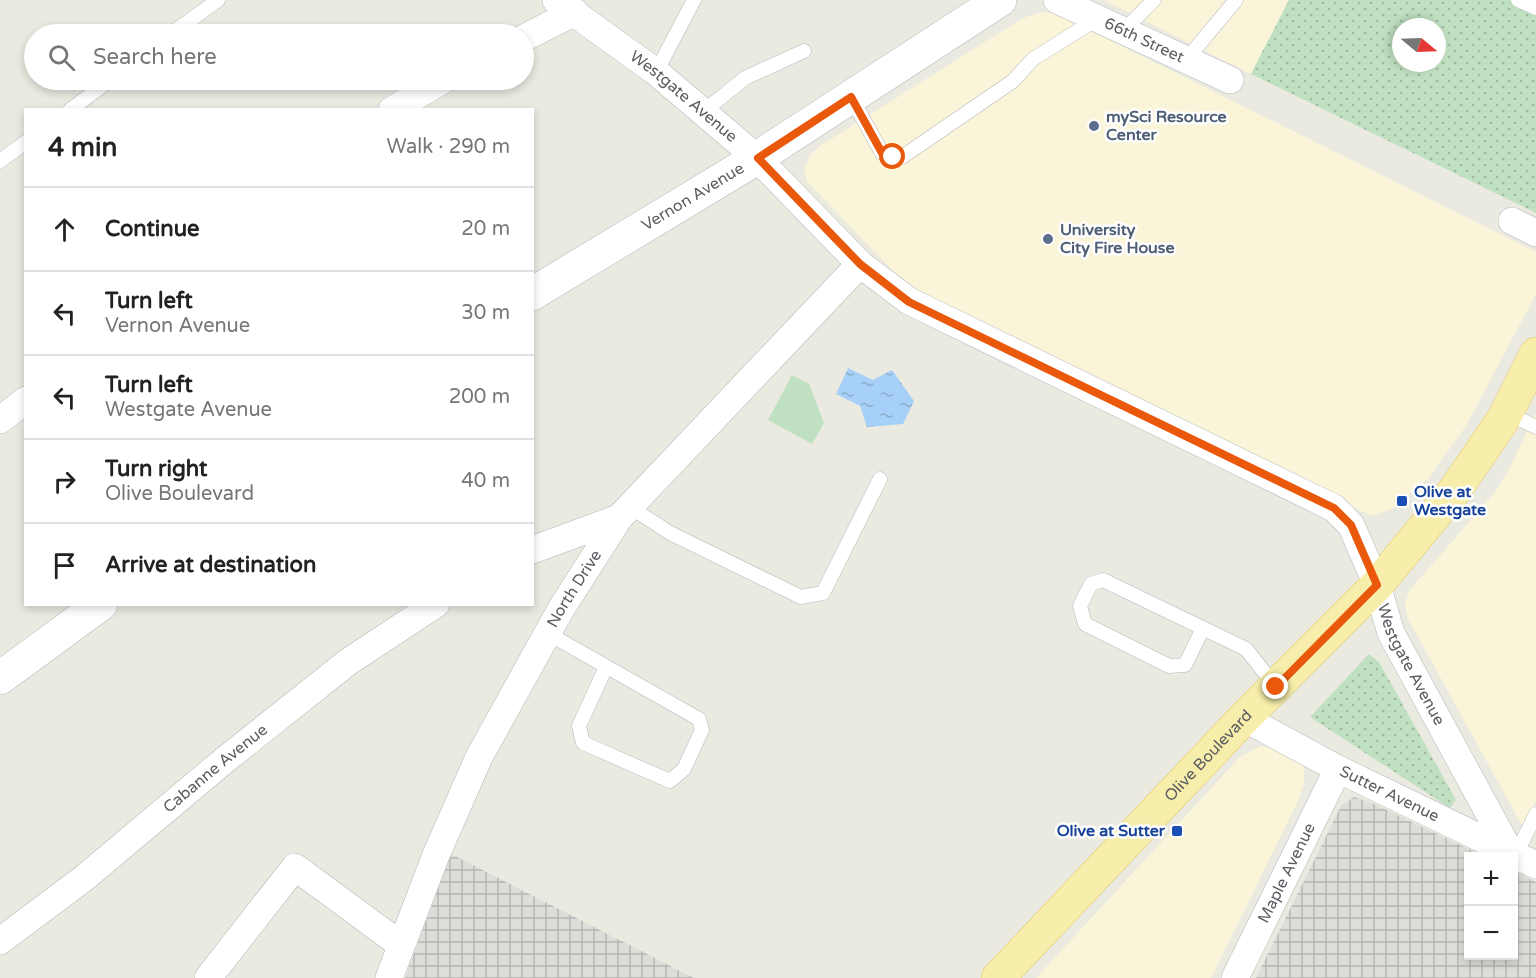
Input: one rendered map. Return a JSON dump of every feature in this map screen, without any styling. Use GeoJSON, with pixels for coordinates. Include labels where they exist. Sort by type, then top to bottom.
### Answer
{"type":"FeatureCollection","features":[{"type":"Feature","properties":{"kind":"main road","name":"Olive Boulevard"},"geometry":{"type":"LineString","coordinates":[[998,978],[1245,718],[1377,585],[1455,490],[1506,413],[1536,354]]}},
{"type":"Feature","properties":{"kind":"street","name":"Vernon Avenue"},"geometry":{"type":"LineString","coordinates":[[534,293],[758,158],[1000,0]]}},
{"type":"Feature","properties":{"kind":"street","name":"66th Street"},"geometry":{"type":"LineString","coordinates":[[1057,0],[1230,80]]}},
{"type":"Feature","properties":{"kind":"street","name":"Westgate Avenue"},"geometry":{"type":"LineString","coordinates":[[566,6],[656,72],[758,158],[860,264],[909,302],[1334,508],[1351,525],[1377,585],[1391,633],[1521,858]]}},
{"type":"Feature","properties":{"kind":"street"},"geometry":{"type":"LineString","coordinates":[[534,30],[566,6]]}},
{"type":"Feature","properties":{"kind":"street"},"geometry":{"type":"LineString","coordinates":[[395,108],[426,90]]}},
{"type":"Feature","properties":{"kind":"street"},"geometry":{"type":"LineString","coordinates":[[1512,221],[1536,233]]}},
{"type":"Feature","properties":{"kind":"street","name":"North Drive"},"geometry":{"type":"LineString","coordinates":[[389,978],[435,855],[479,756],[561,609],[625,512],[860,264]]}},
{"type":"Feature","properties":{"kind":"street"},"geometry":{"type":"LineString","coordinates":[[0,420],[24,402]]}},
{"type":"Feature","properties":{"kind":"street"},"geometry":{"type":"LineString","coordinates":[[534,549],[625,512]]}},
{"type":"Feature","properties":{"kind":"street"},"geometry":{"type":"LineString","coordinates":[[0,678],[98,606]]}},
{"type":"Feature","properties":{"kind":"street","name":"Cabanne Avenue"},"geometry":{"type":"LineString","coordinates":[[0,942],[83,879],[226,759],[348,662],[433,606]]}},
{"type":"Feature","properties":{"kind":"street","name":"Sutter Avenue"},"geometry":{"type":"LineString","coordinates":[[1245,718],[1338,769],[1521,858]]}},
{"type":"Feature","properties":{"kind":"street","name":"Maple Avenue"},"geometry":{"type":"LineString","coordinates":[[1235,978],[1338,769]]}},
{"type":"Feature","properties":{"kind":"street"},"geometry":{"type":"LineString","coordinates":[[208,978],[295,867],[401,945]]}},
{"type":"Feature","properties":{"kind":"lane"},"geometry":{"type":"LineString","coordinates":[[185,24],[218,0]]}},
{"type":"Feature","properties":{"kind":"lane"},"geometry":{"type":"LineString","coordinates":[[656,72],[694,0]]}},
{"type":"Feature","properties":{"kind":"lane"},"geometry":{"type":"LineString","coordinates":[[1123,31],[1154,0]]}},
{"type":"Feature","properties":{"kind":"lane"},"geometry":{"type":"LineString","coordinates":[[1186,60],[1236,0]]}},
{"type":"Feature","properties":{"kind":"lane"},"geometry":{"type":"LineString","coordinates":[[1518,0],[1536,8]]}},
{"type":"Feature","properties":{"kind":"lane"},"geometry":{"type":"LineString","coordinates":[[851,97],[882,153],[902,157],[1013,81],[1033,59],[1097,19]]}},
{"type":"Feature","properties":{"kind":"lane"},"geometry":{"type":"LineString","coordinates":[[703,112],[745,78],[804,51]]}},
{"type":"Feature","properties":{"kind":"lane"},"geometry":{"type":"LineString","coordinates":[[73,108],[97,90]]}},
{"type":"Feature","properties":{"kind":"lane"},"geometry":{"type":"LineString","coordinates":[[0,161],[24,143]]}},
{"type":"Feature","properties":{"kind":"lane"},"geometry":{"type":"LineString","coordinates":[[1506,413],[1536,428]]}},
{"type":"Feature","properties":{"kind":"lane"},"geometry":{"type":"LineString","coordinates":[[625,512],[801,597],[823,592],[880,479]]}},
{"type":"Feature","properties":{"kind":"lane"},"geometry":{"type":"LineString","coordinates":[[1203,628],[1185,665],[1169,666],[1085,624],[1080,606],[1091,584],[1103,580],[1203,628],[1246,649],[1276,687]]}},
{"type":"Feature","properties":{"kind":"lane"},"geometry":{"type":"LineString","coordinates":[[548,633],[699,719],[702,730],[698,740],[684,768],[670,781],[583,742],[579,726],[606,667]]}},
{"type":"Feature","properties":{"kind":"lane"},"geometry":{"type":"LineString","coordinates":[[1521,858],[1536,814]]}},
{"type":"Feature","properties":{"kind":"shaded area"},"geometry":{"type":"Polygon","coordinates":[[[1104,0],[1289,0],[1251,74],[1104,0]]]}},
{"type":"Feature","properties":{"kind":"shaded area"},"geometry":{"type":"Polygon","coordinates":[[[1043,12],[1057,14],[1536,252],[1536,294],[1466,426],[1428,479],[1392,509],[1373,516],[1356,509],[913,287],[894,272],[807,182],[804,170],[811,154],[823,144],[1023,18],[1043,12]]]}},
{"type":"Feature","properties":{"kind":"shaded area"},"geometry":{"type":"Polygon","coordinates":[[[1536,413],[1536,800],[1523,827],[1407,617],[1405,603],[1410,590],[1495,492],[1508,471],[1536,413]]]}},
{"type":"Feature","properties":{"kind":"shaded area"},"geometry":{"type":"Polygon","coordinates":[[[1260,746],[1281,748],[1296,756],[1304,767],[1304,782],[1299,799],[1211,978],[1036,978],[1240,757],[1260,746]]]}},
{"type":"Feature","properties":{"kind":"shaded area"},"geometry":{"type":"Polygon","coordinates":[[[1354,797],[1370,802],[1475,852],[1464,852],[1464,960],[1518,960],[1518,873],[1536,882],[1536,978],[1256,978],[1341,806],[1354,797]]]}},
{"type":"Feature","properties":{"kind":"shaded area"},"geometry":{"type":"Polygon","coordinates":[[[451,854],[694,978],[405,978],[451,854]]]}},
{"type":"Feature","properties":{"kind":"green space"},"geometry":{"type":"Polygon","coordinates":[[[1289,0],[1536,0],[1536,213],[1251,74],[1289,0]]]}},
{"type":"Feature","properties":{"kind":"green space"},"geometry":{"type":"Polygon","coordinates":[[[792,375],[809,384],[824,423],[812,444],[768,420],[792,375]]]}},
{"type":"Feature","properties":{"kind":"green space"},"geometry":{"type":"Polygon","coordinates":[[[1369,654],[1379,662],[1456,800],[1450,808],[1310,717],[1369,654]]]}},
{"type":"Feature","properties":{"kind":"water"},"geometry":{"type":"Polygon","coordinates":[[[848,368],[873,380],[892,370],[914,401],[903,424],[867,427],[860,406],[836,394],[848,368]]]}},
{"type":"Feature","properties":{"kind":"place","name":"mySci Resource Center"},"geometry":{"type":"Point","coordinates":[1094,126]}},
{"type":"Feature","properties":{"kind":"place","name":"University City Fire House"},"geometry":{"type":"Point","coordinates":[1048,239]}},
{"type":"Feature","properties":{"kind":"place","name":"Olive at Westgate"},"geometry":{"type":"Point","coordinates":[1402,501]}},
{"type":"Feature","properties":{"kind":"place","name":"Olive at Sutter"},"geometry":{"type":"Point","coordinates":[1177,831]}},
{"type":"Feature","properties":{"kind":"route"},"geometry":{"type":"LineString","coordinates":[[893,157],[882,153],[851,97],[758,158],[860,264],[909,302],[1334,508],[1351,525],[1377,585],[1276,687]]}}]}
